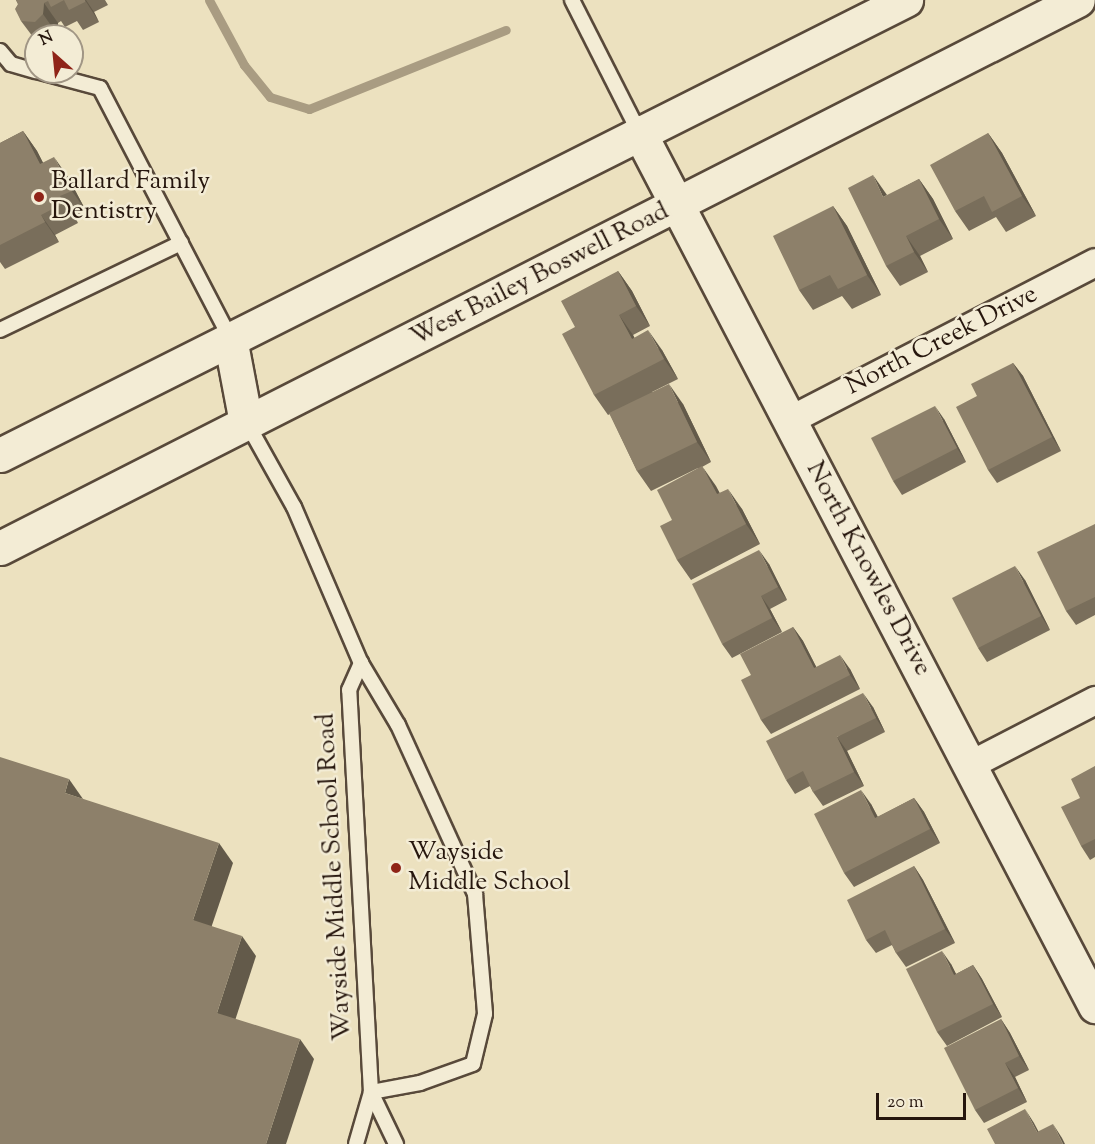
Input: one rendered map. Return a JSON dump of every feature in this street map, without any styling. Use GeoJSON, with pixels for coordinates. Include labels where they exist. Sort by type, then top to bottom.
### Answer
{"type":"FeatureCollection","features":[{"type":"Feature","properties":{"kind":"main road"},"geometry":{"type":"LineString","coordinates":[[0,454],[906,0]]}},
{"type":"Feature","properties":{"kind":"main road","name":"West Bailey Boswell Road"},"geometry":{"type":"LineString","coordinates":[[0,548],[677,206],[1078,0]]}},
{"type":"Feature","properties":{"kind":"main road","name":"North Knowles Drive"},"geometry":{"type":"LineString","coordinates":[[639,132],[971,764],[1095,1006]]}},
{"type":"Feature","properties":{"kind":"main road"},"geometry":{"type":"LineString","coordinates":[[230,338],[246,423]]}},
{"type":"Feature","properties":{"kind":"street","name":"North Creek Drive"},"geometry":{"type":"LineString","coordinates":[[789,420],[1095,262]]}},
{"type":"Feature","properties":{"kind":"street"},"geometry":{"type":"LineString","coordinates":[[971,764],[1095,700]]}},
{"type":"Feature","properties":{"kind":"lane"},"geometry":{"type":"LineString","coordinates":[[572,0],[639,132]]}},
{"type":"Feature","properties":{"kind":"lane"},"geometry":{"type":"LineString","coordinates":[[0,51],[11,64],[24,68]]}},
{"type":"Feature","properties":{"kind":"lane"},"geometry":{"type":"LineString","coordinates":[[84,84],[100,88],[230,338]]}},
{"type":"Feature","properties":{"kind":"lane"},"geometry":{"type":"LineString","coordinates":[[0,330],[181,243]]}},
{"type":"Feature","properties":{"kind":"lane"},"geometry":{"type":"LineString","coordinates":[[246,423],[299,518],[361,663],[398,725],[475,894],[485,1014],[473,1064],[420,1083],[371,1092]]}},
{"type":"Feature","properties":{"kind":"lane","name":"Wayside Middle School Road"},"geometry":{"type":"LineString","coordinates":[[361,663],[349,690],[371,1092]]}},
{"type":"Feature","properties":{"kind":"lane"},"geometry":{"type":"LineString","coordinates":[[356,1144],[371,1092]]}},
{"type":"Feature","properties":{"kind":"lane"},"geometry":{"type":"LineString","coordinates":[[371,1092],[396,1144]]}},
{"type":"Feature","properties":{"kind":"building"},"geometry":{"type":"Polygon","coordinates":[[[16,0],[64,0],[51,7],[48,1],[44,3],[43,14],[35,22],[21,21],[15,9],[18,4],[16,0]]]}},
{"type":"Feature","properties":{"kind":"building"},"geometry":{"type":"Polygon","coordinates":[[[64,0],[85,0],[85,2],[69,10],[64,0]]]}},
{"type":"Feature","properties":{"kind":"building","name":"Ballard Family Dentistry"},"geometry":{"type":"Polygon","coordinates":[[[23,131],[40,164],[54,157],[72,191],[60,196],[64,203],[41,215],[45,222],[0,245],[0,143],[23,131]]]}},
{"type":"Feature","properties":{"kind":"building"},"geometry":{"type":"Polygon","coordinates":[[[988,133],[1022,196],[992,212],[984,196],[955,211],[930,165],[988,133]]]}},
{"type":"Feature","properties":{"kind":"building"},"geometry":{"type":"Polygon","coordinates":[[[873,175],[883,197],[919,179],[939,219],[906,236],[914,252],[886,266],[848,188],[873,175]]]}},
{"type":"Feature","properties":{"kind":"building"},"geometry":{"type":"Polygon","coordinates":[[[833,206],[867,275],[838,289],[830,275],[799,290],[773,236],[833,206]]]}},
{"type":"Feature","properties":{"kind":"building"},"geometry":{"type":"Polygon","coordinates":[[[618,271],[636,306],[619,315],[632,339],[648,330],[664,359],[594,395],[562,334],[575,327],[561,301],[618,271]]]}},
{"type":"Feature","properties":{"kind":"building"},"geometry":{"type":"Polygon","coordinates":[[[1013,363],[1052,437],[988,470],[956,407],[977,396],[971,384],[1013,363]]]}},
{"type":"Feature","properties":{"kind":"building"},"geometry":{"type":"Polygon","coordinates":[[[669,384],[697,442],[637,471],[609,413],[669,384]]]}},
{"type":"Feature","properties":{"kind":"building"},"geometry":{"type":"Polygon","coordinates":[[[935,406],[957,448],[893,481],[871,438],[935,406]]]}},
{"type":"Feature","properties":{"kind":"building"},"geometry":{"type":"Polygon","coordinates":[[[702,466],[717,494],[728,489],[746,524],[677,560],[660,526],[672,520],[657,490],[702,466]]]}},
{"type":"Feature","properties":{"kind":"building"},"geometry":{"type":"Polygon","coordinates":[[[1095,524],[1095,597],[1066,611],[1037,552],[1095,524]]]}},
{"type":"Feature","properties":{"kind":"building"},"geometry":{"type":"Polygon","coordinates":[[[759,550],[778,587],[761,596],[772,618],[722,644],[692,584],[759,550]]]}},
{"type":"Feature","properties":{"kind":"building"},"geometry":{"type":"Polygon","coordinates":[[[1015,566],[1041,616],[978,648],[952,598],[1015,566]]]}},
{"type":"Feature","properties":{"kind":"building"},"geometry":{"type":"Polygon","coordinates":[[[793,627],[814,668],[840,655],[850,675],[761,720],[741,680],[751,675],[740,654],[793,627]]]}},
{"type":"Feature","properties":{"kind":"building"},"geometry":{"type":"Polygon","coordinates":[[[863,693],[876,718],[837,737],[854,772],[813,792],[803,771],[786,780],[766,741],[863,693]]]}},
{"type":"Feature","properties":{"kind":"building"},"geometry":{"type":"Polygon","coordinates":[[[0,757],[69,779],[65,793],[219,843],[193,920],[242,936],[217,1013],[300,1039],[266,1144],[0,1144],[0,757]]]}},
{"type":"Feature","properties":{"kind":"building"},"geometry":{"type":"Polygon","coordinates":[[[1095,766],[1095,839],[1081,846],[1061,807],[1080,798],[1071,779],[1095,766]]]}},
{"type":"Feature","properties":{"kind":"building"},"geometry":{"type":"Polygon","coordinates":[[[861,790],[875,818],[914,798],[930,829],[844,873],[814,814],[861,790]]]}},
{"type":"Feature","properties":{"kind":"building"},"geometry":{"type":"Polygon","coordinates":[[[914,866],[945,929],[896,953],[885,930],[866,940],[847,900],[914,866]]]}},
{"type":"Feature","properties":{"kind":"building"},"geometry":{"type":"Polygon","coordinates":[[[942,951],[954,975],[973,965],[993,1004],[937,1032],[906,969],[942,951]]]}},
{"type":"Feature","properties":{"kind":"building"},"geometry":{"type":"Polygon","coordinates":[[[1001,1019],[1019,1056],[1005,1063],[1018,1088],[975,1110],[944,1048],[1001,1019]]]}},
{"type":"Feature","properties":{"kind":"building"},"geometry":{"type":"Polygon","coordinates":[[[1025,1109],[1037,1132],[1053,1124],[1063,1144],[995,1144],[987,1129],[1025,1109]]]}},
{"type":"Feature","properties":{"kind":"waterway"},"geometry":{"type":"LineString","coordinates":[[209,0],[244,65],[270,97],[309,109],[506,30]]}},
{"type":"Feature","properties":{"kind":"place","name":"Ballard Family Dentistry"},"geometry":{"type":"Point","coordinates":[39,197]}},
{"type":"Feature","properties":{"kind":"place","name":"Wayside Middle School"},"geometry":{"type":"Point","coordinates":[396,868]}}]}
